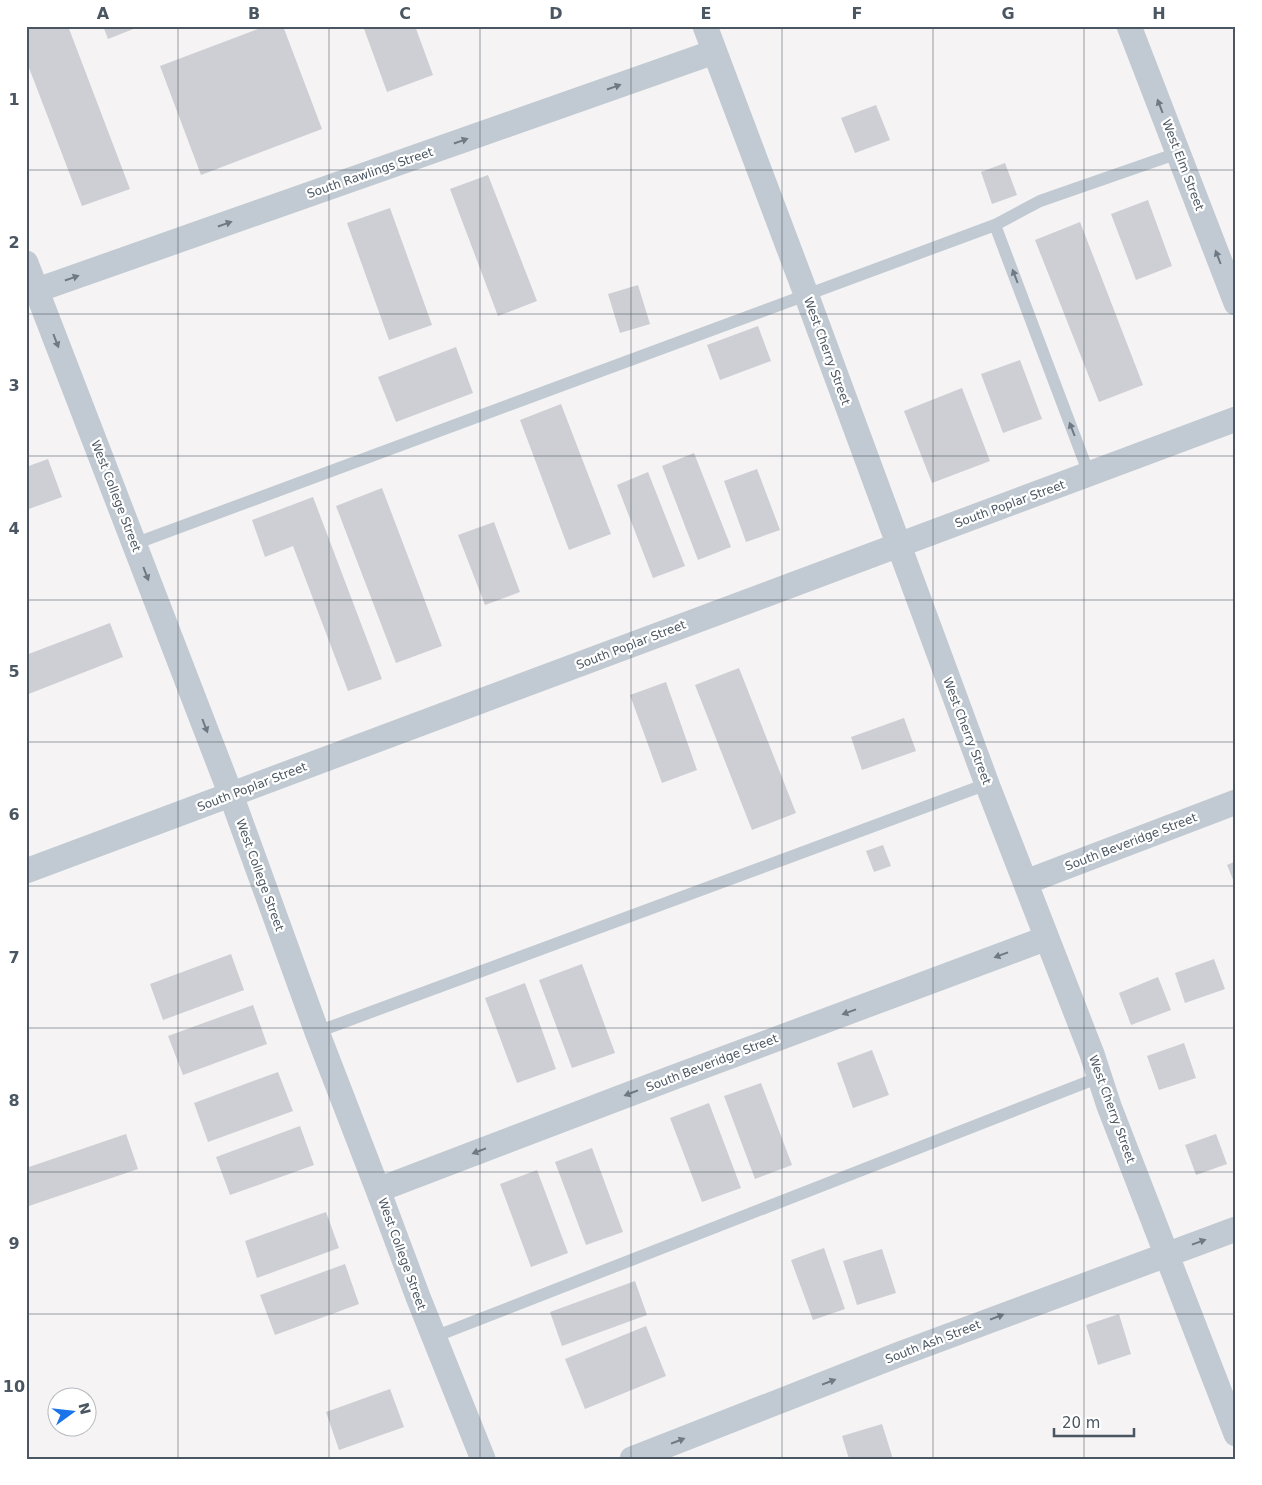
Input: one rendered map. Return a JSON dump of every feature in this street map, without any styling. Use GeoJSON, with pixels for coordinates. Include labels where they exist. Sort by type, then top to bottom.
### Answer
{"type":"FeatureCollection","features":[{"type":"Feature","properties":{"kind":"street","name":"West Cherry Street"},"geometry":{"type":"LineString","coordinates":[[705,26],[987,784],[1236,1434]]}},
{"type":"Feature","properties":{"kind":"street","name":"West Elm Street"},"geometry":{"type":"LineString","coordinates":[[1130,26],[1236,303]]}},
{"type":"Feature","properties":{"kind":"street","name":"South Rawlings Street"},"geometry":{"type":"LineString","coordinates":[[31,292],[714,52]]}},
{"type":"Feature","properties":{"kind":"street","name":"West College Street"},"geometry":{"type":"LineString","coordinates":[[26,263],[31,292],[134,544],[231,795],[317,1032],[483,1459]]}},
{"type":"Feature","properties":{"kind":"street","name":"South Poplar Street"},"geometry":{"type":"LineString","coordinates":[[26,871],[1236,420]]}},
{"type":"Feature","properties":{"kind":"street","name":"South Beveridge Street"},"geometry":{"type":"LineString","coordinates":[[1026,882],[1236,802]]}},
{"type":"Feature","properties":{"kind":"street","name":"South Beveridge Street"},"geometry":{"type":"LineString","coordinates":[[378,1190],[1047,938]]}},
{"type":"Feature","properties":{"kind":"street","name":"South Ash Street"},"geometry":{"type":"LineString","coordinates":[[632,1459],[900,1354],[1236,1229]]}},
{"type":"Feature","properties":{"kind":"lane"},"geometry":{"type":"LineString","coordinates":[[134,544],[996,225],[1040,201],[1178,153]]}},
{"type":"Feature","properties":{"kind":"lane"},"geometry":{"type":"LineString","coordinates":[[996,225],[1089,474]]}},
{"type":"Feature","properties":{"kind":"lane"},"geometry":{"type":"LineString","coordinates":[[317,1032],[987,784]]}},
{"type":"Feature","properties":{"kind":"lane"},"geometry":{"type":"LineString","coordinates":[[434,1337],[1100,1077]]}},
{"type":"Feature","properties":{"kind":"building"},"geometry":{"type":"Polygon","coordinates":[[[26,26],[68,26],[130,189],[82,206],[26,60],[26,26]]]}},
{"type":"Feature","properties":{"kind":"building"},"geometry":{"type":"Polygon","coordinates":[[[103,26],[141,26],[108,39],[103,26]]]}},
{"type":"Feature","properties":{"kind":"building"},"geometry":{"type":"Polygon","coordinates":[[[266,26],[283,26],[322,129],[201,175],[160,66],[266,26]]]}},
{"type":"Feature","properties":{"kind":"building"},"geometry":{"type":"Polygon","coordinates":[[[363,26],[415,26],[433,75],[387,92],[363,26]]]}},
{"type":"Feature","properties":{"kind":"building"},"geometry":{"type":"Polygon","coordinates":[[[876,105],[890,140],[855,153],[841,118],[876,105]]]}},
{"type":"Feature","properties":{"kind":"building"},"geometry":{"type":"Polygon","coordinates":[[[1005,163],[1017,195],[992,204],[981,172],[1005,163]]]}},
{"type":"Feature","properties":{"kind":"building"},"geometry":{"type":"Polygon","coordinates":[[[488,175],[537,301],[498,316],[450,189],[488,175]]]}},
{"type":"Feature","properties":{"kind":"building"},"geometry":{"type":"Polygon","coordinates":[[[1148,200],[1172,266],[1136,280],[1111,214],[1148,200]]]}},
{"type":"Feature","properties":{"kind":"building"},"geometry":{"type":"Polygon","coordinates":[[[390,208],[432,325],[389,340],[347,223],[390,208]]]}},
{"type":"Feature","properties":{"kind":"building"},"geometry":{"type":"Polygon","coordinates":[[[1080,222],[1143,385],[1099,402],[1035,240],[1080,222]]]}},
{"type":"Feature","properties":{"kind":"building"},"geometry":{"type":"Polygon","coordinates":[[[638,285],[650,324],[620,333],[608,294],[638,285]]]}},
{"type":"Feature","properties":{"kind":"building"},"geometry":{"type":"Polygon","coordinates":[[[758,326],[771,361],[720,380],[707,345],[758,326]]]}},
{"type":"Feature","properties":{"kind":"building"},"geometry":{"type":"Polygon","coordinates":[[[456,347],[473,393],[396,422],[378,377],[456,347]]]}},
{"type":"Feature","properties":{"kind":"building"},"geometry":{"type":"Polygon","coordinates":[[[1020,360],[1042,419],[1003,433],[981,374],[1020,360]]]}},
{"type":"Feature","properties":{"kind":"building"},"geometry":{"type":"Polygon","coordinates":[[[962,388],[990,461],[932,483],[904,411],[962,388]]]}},
{"type":"Feature","properties":{"kind":"building"},"geometry":{"type":"Polygon","coordinates":[[[561,404],[611,534],[569,550],[520,420],[561,404]]]}},
{"type":"Feature","properties":{"kind":"building"},"geometry":{"type":"Polygon","coordinates":[[[694,453],[731,547],[698,560],[662,466],[694,453]]]}},
{"type":"Feature","properties":{"kind":"building"},"geometry":{"type":"Polygon","coordinates":[[[48,459],[62,497],[26,510],[26,467],[48,459]]]}},
{"type":"Feature","properties":{"kind":"building"},"geometry":{"type":"Polygon","coordinates":[[[757,469],[780,530],[746,542],[724,481],[757,469]]]}},
{"type":"Feature","properties":{"kind":"building"},"geometry":{"type":"Polygon","coordinates":[[[648,472],[685,566],[653,578],[617,485],[648,472]]]}},
{"type":"Feature","properties":{"kind":"building"},"geometry":{"type":"Polygon","coordinates":[[[382,488],[442,646],[396,663],[336,506],[382,488]]]}},
{"type":"Feature","properties":{"kind":"building"},"geometry":{"type":"Polygon","coordinates":[[[313,497],[382,679],[348,691],[293,546],[265,557],[252,520],[313,497]]]}},
{"type":"Feature","properties":{"kind":"building"},"geometry":{"type":"Polygon","coordinates":[[[494,522],[520,592],[485,605],[458,535],[494,522]]]}},
{"type":"Feature","properties":{"kind":"building"},"geometry":{"type":"Polygon","coordinates":[[[110,623],[123,657],[26,695],[26,655],[110,623]]]}},
{"type":"Feature","properties":{"kind":"building"},"geometry":{"type":"Polygon","coordinates":[[[739,668],[796,813],[752,830],[695,685],[739,668]]]}},
{"type":"Feature","properties":{"kind":"building"},"geometry":{"type":"Polygon","coordinates":[[[666,682],[697,770],[662,783],[630,695],[666,682]]]}},
{"type":"Feature","properties":{"kind":"building"},"geometry":{"type":"Polygon","coordinates":[[[904,718],[916,751],[862,770],[851,737],[904,718]]]}},
{"type":"Feature","properties":{"kind":"building"},"geometry":{"type":"Polygon","coordinates":[[[883,845],[891,866],[874,872],[866,851],[883,845]]]}},
{"type":"Feature","properties":{"kind":"building"},"geometry":{"type":"Polygon","coordinates":[[[1236,861],[1236,887],[1227,865],[1236,861]]]}},
{"type":"Feature","properties":{"kind":"building"},"geometry":{"type":"Polygon","coordinates":[[[231,954],[244,990],[163,1020],[150,984],[231,954]]]}},
{"type":"Feature","properties":{"kind":"building"},"geometry":{"type":"Polygon","coordinates":[[[1214,959],[1225,989],[1185,1003],[1175,973],[1214,959]]]}},
{"type":"Feature","properties":{"kind":"building"},"geometry":{"type":"Polygon","coordinates":[[[582,964],[615,1053],[572,1068],[539,980],[582,964]]]}},
{"type":"Feature","properties":{"kind":"building"},"geometry":{"type":"Polygon","coordinates":[[[1158,977],[1171,1010],[1131,1025],[1119,993],[1158,977]]]}},
{"type":"Feature","properties":{"kind":"building"},"geometry":{"type":"Polygon","coordinates":[[[525,983],[556,1069],[517,1083],[485,998],[525,983]]]}},
{"type":"Feature","properties":{"kind":"building"},"geometry":{"type":"Polygon","coordinates":[[[253,1005],[267,1044],[183,1075],[168,1036],[253,1005]]]}},
{"type":"Feature","properties":{"kind":"building"},"geometry":{"type":"Polygon","coordinates":[[[1184,1043],[1196,1078],[1159,1090],[1147,1056],[1184,1043]]]}},
{"type":"Feature","properties":{"kind":"building"},"geometry":{"type":"Polygon","coordinates":[[[872,1050],[889,1095],[853,1108],[837,1063],[872,1050]]]}},
{"type":"Feature","properties":{"kind":"building"},"geometry":{"type":"Polygon","coordinates":[[[278,1072],[293,1111],[208,1142],[194,1103],[278,1072]]]}},
{"type":"Feature","properties":{"kind":"building"},"geometry":{"type":"Polygon","coordinates":[[[761,1083],[792,1165],[755,1179],[724,1096],[761,1083]]]}},
{"type":"Feature","properties":{"kind":"building"},"geometry":{"type":"Polygon","coordinates":[[[709,1103],[741,1188],[702,1202],[670,1118],[709,1103]]]}},
{"type":"Feature","properties":{"kind":"building"},"geometry":{"type":"Polygon","coordinates":[[[300,1126],[314,1165],[230,1195],[216,1157],[300,1126]]]}},
{"type":"Feature","properties":{"kind":"building"},"geometry":{"type":"Polygon","coordinates":[[[126,1134],[138,1169],[26,1207],[26,1168],[126,1134]]]}},
{"type":"Feature","properties":{"kind":"building"},"geometry":{"type":"Polygon","coordinates":[[[1216,1134],[1227,1164],[1196,1175],[1185,1145],[1216,1134]]]}},
{"type":"Feature","properties":{"kind":"building"},"geometry":{"type":"Polygon","coordinates":[[[592,1148],[623,1232],[586,1245],[555,1162],[592,1148]]]}},
{"type":"Feature","properties":{"kind":"building"},"geometry":{"type":"Polygon","coordinates":[[[537,1170],[568,1253],[531,1267],[500,1184],[537,1170]]]}},
{"type":"Feature","properties":{"kind":"building"},"geometry":{"type":"Polygon","coordinates":[[[326,1212],[339,1248],[257,1278],[245,1241],[326,1212]]]}},
{"type":"Feature","properties":{"kind":"building"},"geometry":{"type":"Polygon","coordinates":[[[824,1248],[845,1309],[813,1320],[791,1260],[824,1248]]]}},
{"type":"Feature","properties":{"kind":"building"},"geometry":{"type":"Polygon","coordinates":[[[882,1249],[896,1293],[857,1305],[843,1261],[882,1249]]]}},
{"type":"Feature","properties":{"kind":"building"},"geometry":{"type":"Polygon","coordinates":[[[345,1264],[359,1304],[275,1335],[260,1295],[345,1264]]]}},
{"type":"Feature","properties":{"kind":"building"},"geometry":{"type":"Polygon","coordinates":[[[635,1281],[647,1315],[562,1346],[550,1312],[635,1281]]]}},
{"type":"Feature","properties":{"kind":"building"},"geometry":{"type":"Polygon","coordinates":[[[1119,1314],[1131,1354],[1098,1365],[1086,1325],[1119,1314]]]}},
{"type":"Feature","properties":{"kind":"building"},"geometry":{"type":"Polygon","coordinates":[[[646,1326],[666,1376],[585,1409],[565,1359],[646,1326]]]}},
{"type":"Feature","properties":{"kind":"building"},"geometry":{"type":"Polygon","coordinates":[[[390,1389],[404,1427],[339,1450],[326,1412],[390,1389]]]}},
{"type":"Feature","properties":{"kind":"building"},"geometry":{"type":"Polygon","coordinates":[[[882,1424],[893,1459],[849,1459],[842,1436],[882,1424]]]}}]}
